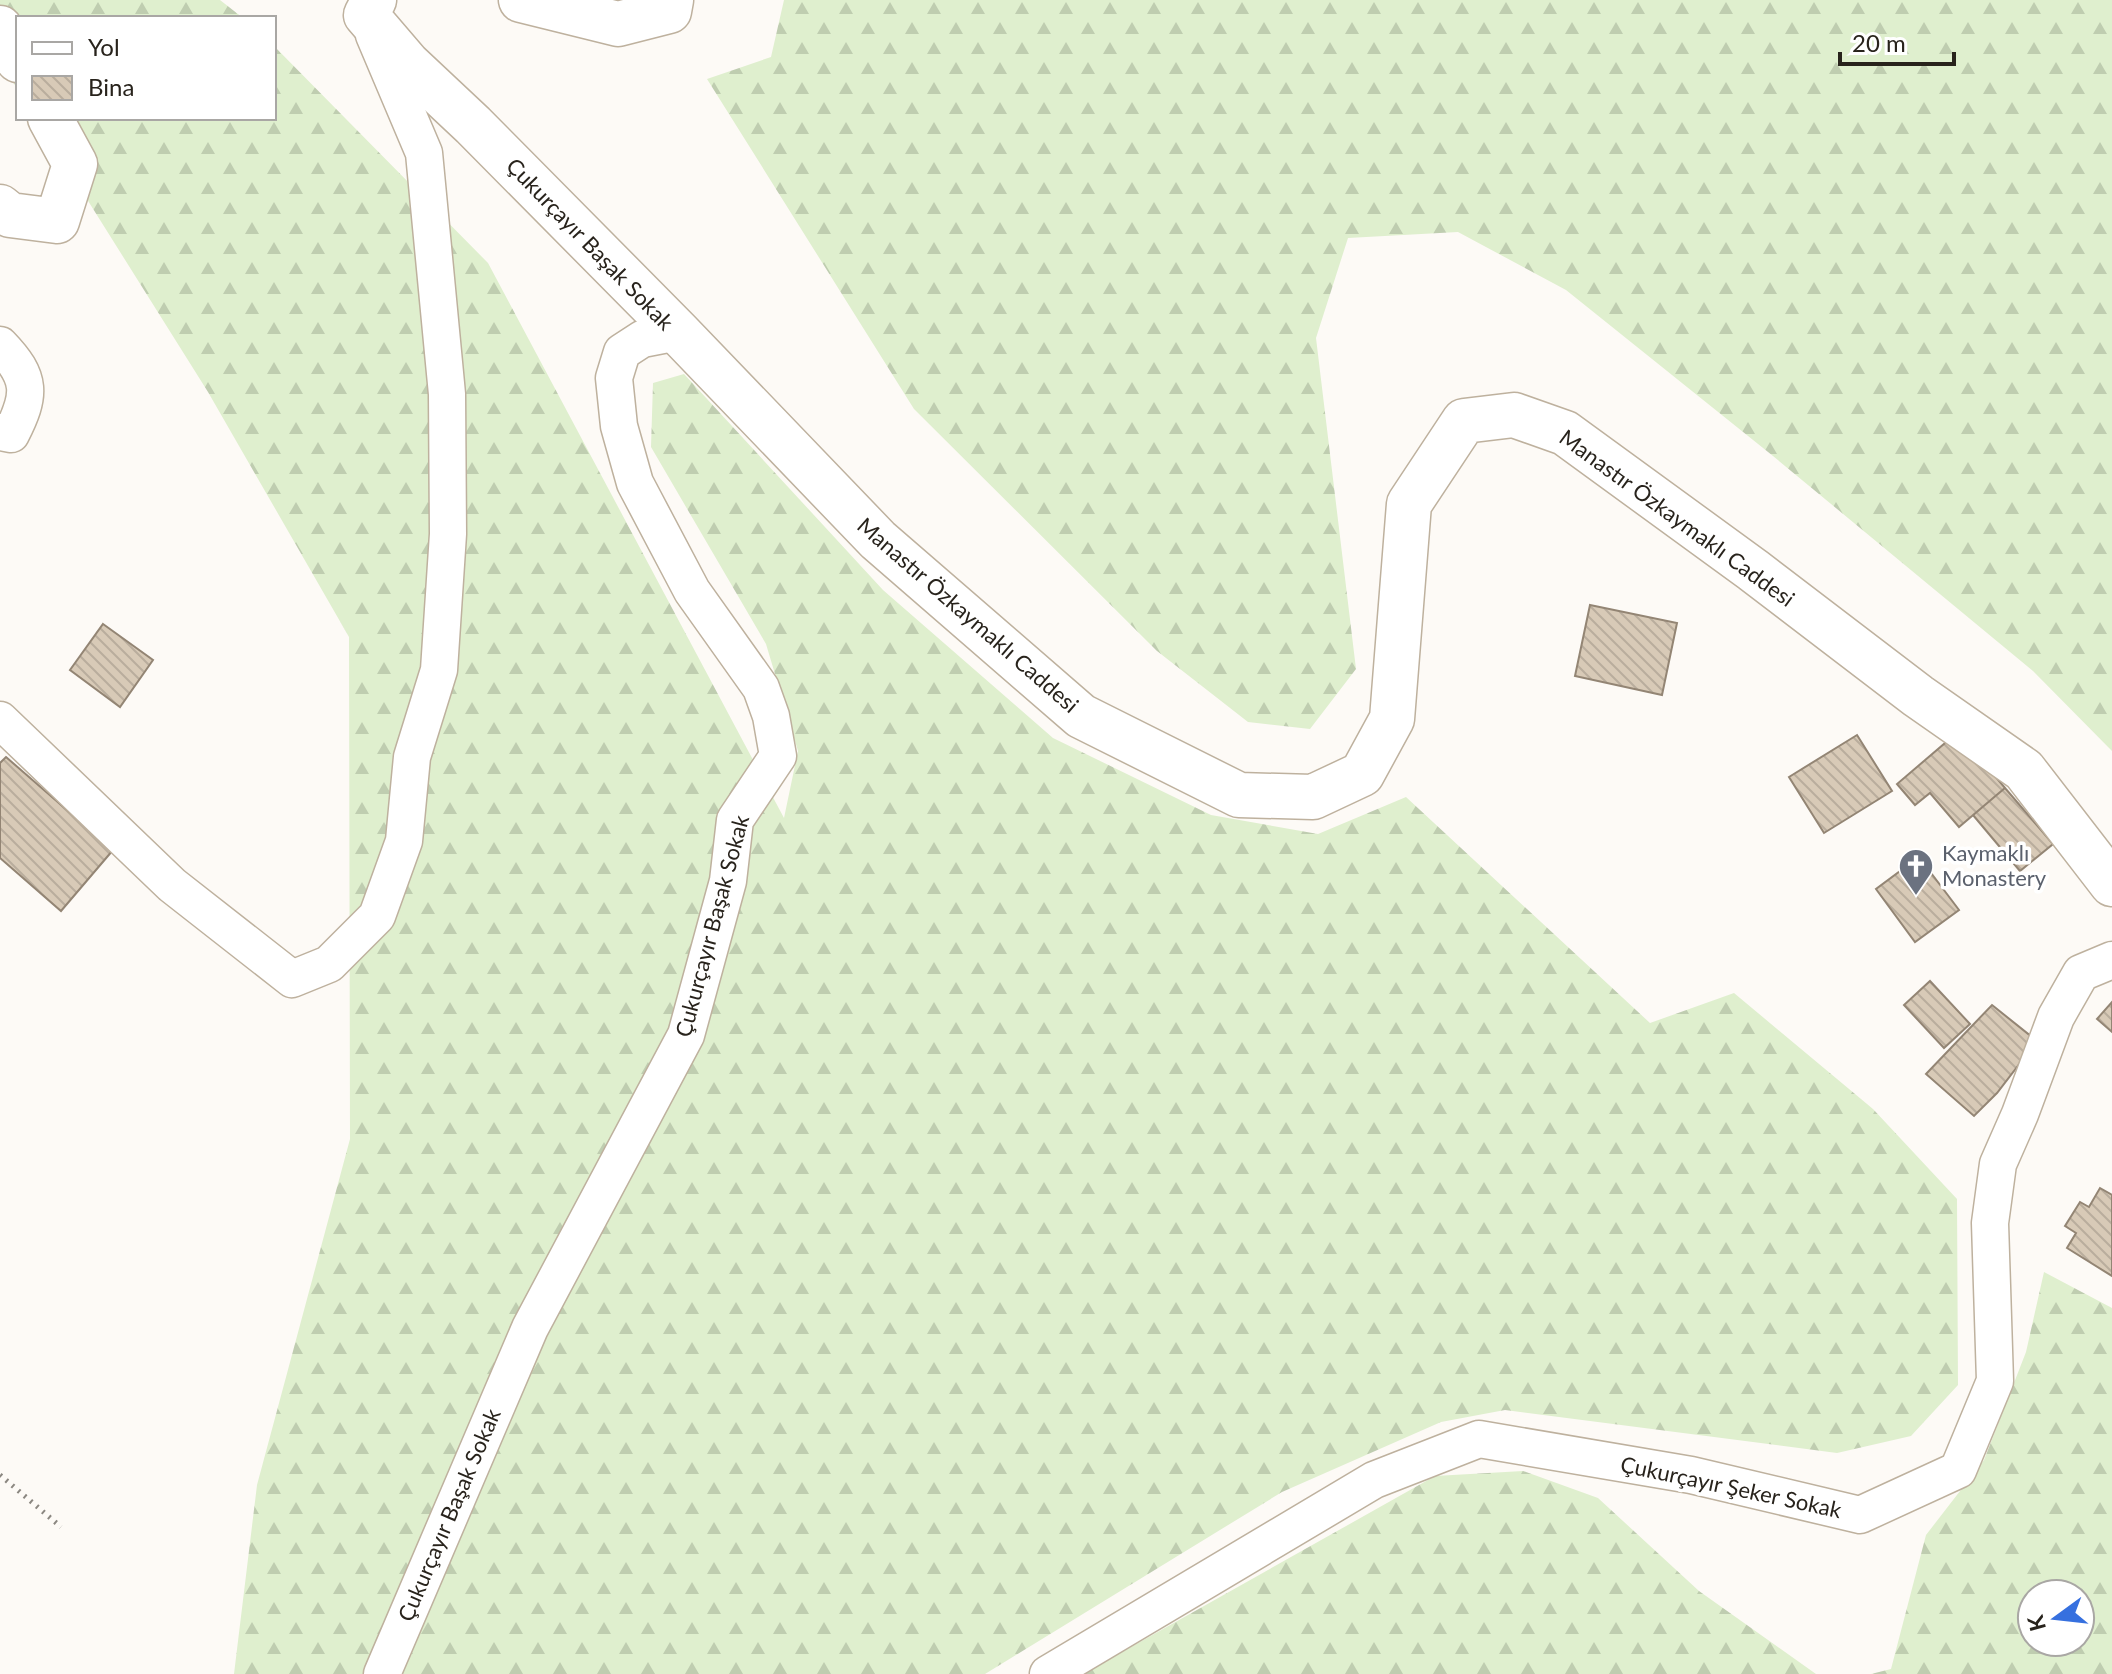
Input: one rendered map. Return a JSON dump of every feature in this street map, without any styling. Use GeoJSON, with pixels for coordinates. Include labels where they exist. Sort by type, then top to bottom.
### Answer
{"type":"FeatureCollection","features":[{"type":"Feature","properties":{"kind":"street"},"geometry":{"type":"LineString","coordinates":[[521,0],[618,24],[669,11],[671,0]]}},
{"type":"Feature","properties":{"kind":"street"},"geometry":{"type":"LineString","coordinates":[[0,720],[172,885],[292,979],[329,964],[377,916],[404,841],[412,757],[439,670],[448,534],[447,394],[424,153],[370,8]]}},
{"type":"Feature","properties":{"kind":"street","name":"Çukurçayır Başak Sokak"},"geometry":{"type":"LineString","coordinates":[[370,8],[408,64],[473,125],[678,332]]}},
{"type":"Feature","properties":{"kind":"street"},"geometry":{"type":"LineString","coordinates":[[0,28],[16,56]]}},
{"type":"Feature","properties":{"kind":"street"},"geometry":{"type":"LineString","coordinates":[[0,207],[10,215],[57,221],[75,164],[51,120]]}},
{"type":"Feature","properties":{"kind":"street","name":"Çukurçayır Başak Sokak"},"geometry":{"type":"LineString","coordinates":[[382,1674],[530,1328],[686,1035],[728,881],[735,820],[778,756],[771,716],[761,688],[692,591],[635,483],[619,426],[614,378],[622,352],[642,339],[678,332]]}},
{"type":"Feature","properties":{"kind":"street","name":"Manastır Özkaymaklı Caddesi"},"geometry":{"type":"LineString","coordinates":[[678,332],[878,540],[1081,716],[1239,795],[1313,797],[1362,774],[1392,719],[1409,504],[1464,421],[1514,415],[1565,433],[1753,570],[1918,696],[2024,770],[2112,884]]}},
{"type":"Feature","properties":{"kind":"street"},"geometry":{"type":"LineString","coordinates":[[0,345],[16,361],[27,390],[24,408],[11,434],[0,432]]}},
{"type":"Feature","properties":{"kind":"street","name":"Çukurçayır Şeker Sokak"},"geometry":{"type":"LineString","coordinates":[[1048,1674],[1374,1480],[1479,1439],[1691,1475],[1860,1515],[1958,1470],[1995,1381],[1990,1223],[1998,1164],[2056,1017],[2081,973],[2112,960]]}},
{"type":"Feature","properties":{"kind":"path"},"geometry":{"type":"LineString","coordinates":[[0,1475],[61,1527]]}},
{"type":"Feature","properties":{"kind":"green space"},"geometry":{"type":"Polygon","coordinates":[[[0,0],[220,0],[240,16],[16,16],[16,87],[0,62],[0,0]]]}},
{"type":"Feature","properties":{"kind":"green space"},"geometry":{"type":"Polygon","coordinates":[[[784,0],[2112,0],[2112,751],[2033,671],[1566,290],[1458,232],[1348,238],[1316,338],[1356,669],[1310,729],[1248,722],[1157,651],[914,409],[707,79],[771,57],[784,0]]]}},
{"type":"Feature","properties":{"kind":"green space"},"geometry":{"type":"Polygon","coordinates":[[[276,48],[488,263],[784,818],[798,751],[766,644],[651,447],[653,383],[684,374],[883,590],[1053,738],[1211,815],[1318,834],[1406,797],[1650,1023],[1734,993],[1873,1109],[1957,1199],[1958,1385],[1911,1436],[1837,1453],[1505,1410],[1441,1422],[1282,1492],[985,1674],[234,1674],[257,1485],[350,1139],[349,637],[208,392],[37,120],[276,120],[276,48]]]}},
{"type":"Feature","properties":{"kind":"green space"},"geometry":{"type":"Polygon","coordinates":[[[2044,1272],[2112,1308],[2112,1674],[1871,1674],[1891,1669],[1926,1535],[1984,1460],[2026,1352],[2044,1272]]]}},
{"type":"Feature","properties":{"kind":"green space"},"geometry":{"type":"Polygon","coordinates":[[[1523,1471],[1598,1498],[1699,1591],[1816,1674],[1083,1674],[1435,1476],[1523,1471]]]}},
{"type":"Feature","properties":{"kind":"building"},"geometry":{"type":"Polygon","coordinates":[[[1590,605],[1677,623],[1662,695],[1575,676],[1590,605]]]}},
{"type":"Feature","properties":{"kind":"building"},"geometry":{"type":"Polygon","coordinates":[[[103,624],[153,660],[120,707],[70,670],[103,624]]]}},
{"type":"Feature","properties":{"kind":"building"},"geometry":{"type":"Polygon","coordinates":[[[1958,732],[2005,788],[1959,827],[1930,793],[1915,805],[1897,784],[1958,732]]]}},
{"type":"Feature","properties":{"kind":"building"},"geometry":{"type":"Polygon","coordinates":[[[1857,735],[1892,791],[1824,833],[1789,777],[1857,735]]]}},
{"type":"Feature","properties":{"kind":"building"},"geometry":{"type":"Polygon","coordinates":[[[6,757],[113,850],[61,911],[0,858],[0,763],[6,757]]]}},
{"type":"Feature","properties":{"kind":"building"},"geometry":{"type":"Polygon","coordinates":[[[2005,788],[2053,844],[2020,871],[1973,815],[2005,788]]]}},
{"type":"Feature","properties":{"kind":"building"},"geometry":{"type":"Polygon","coordinates":[[[1919,857],[1959,910],[1915,942],[1876,889],[1919,857]]]}},
{"type":"Feature","properties":{"kind":"building"},"geometry":{"type":"Polygon","coordinates":[[[1930,981],[1970,1024],[1944,1048],[1904,1005],[1930,981]]]}},
{"type":"Feature","properties":{"kind":"building"},"geometry":{"type":"Polygon","coordinates":[[[2112,1002],[2112,1032],[2097,1019],[2112,1002]]]}},
{"type":"Feature","properties":{"kind":"building"},"geometry":{"type":"Polygon","coordinates":[[[1992,1005],[2037,1041],[1997,1093],[1974,1116],[1926,1074],[1992,1005]]]}},
{"type":"Feature","properties":{"kind":"building"},"geometry":{"type":"Polygon","coordinates":[[[2100,1188],[2112,1195],[2112,1276],[2067,1248],[2076,1233],[2065,1226],[2080,1202],[2089,1207],[2100,1188]]]}},
{"type":"Feature","properties":{"kind":"place","name":"Kaymaklı Monastery"},"geometry":{"type":"Point","coordinates":[1916,897]}}]}
